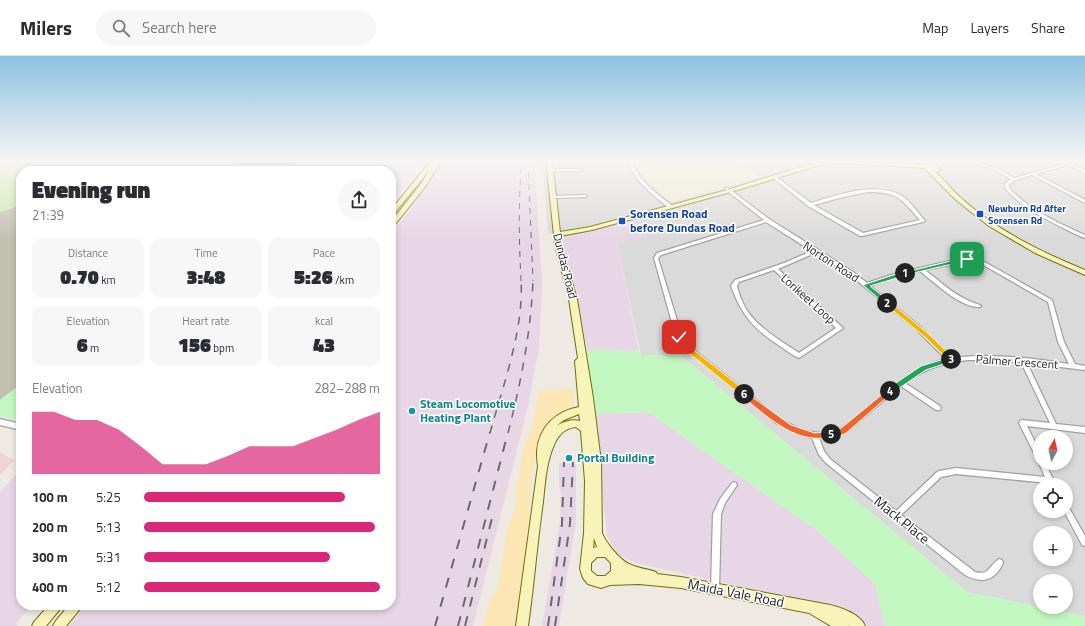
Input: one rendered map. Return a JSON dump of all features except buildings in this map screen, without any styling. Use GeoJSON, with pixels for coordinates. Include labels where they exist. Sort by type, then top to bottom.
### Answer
{"type":"FeatureCollection","features":[{"type":"Feature","properties":{"kind":"main road"},"geometry":{"type":"LineString","coordinates":[[396,208],[414,187]]}},
{"type":"Feature","properties":{"kind":"main road"},"geometry":{"type":"LineString","coordinates":[[396,220],[423,187]]}},
{"type":"Feature","properties":{"kind":"main road","name":"Dundas Road"},"geometry":{"type":"LineString","coordinates":[[552,187],[559,251],[573,299],[580,348],[584,363],[587,415],[586,431],[593,521]]}},
{"type":"Feature","properties":{"kind":"main road"},"geometry":{"type":"LineString","coordinates":[[556,232],[583,231],[740,187]]}},
{"type":"Feature","properties":{"kind":"main road"},"geometry":{"type":"LineString","coordinates":[[949,187],[963,203],[1005,234],[1049,258],[1085,273]]}},
{"type":"Feature","properties":{"kind":"main road","name":"Dundas Road"},"geometry":{"type":"LineString","coordinates":[[580,348],[578,362],[582,400],[587,415],[596,462],[593,521]]}},
{"type":"Feature","properties":{"kind":"main road"},"geometry":{"type":"LineString","coordinates":[[522,626],[542,469],[541,454],[543,442],[549,428],[558,418],[582,400]]}},
{"type":"Feature","properties":{"kind":"main road"},"geometry":{"type":"LineString","coordinates":[[558,418],[575,411],[587,415]]}},
{"type":"Feature","properties":{"kind":"main road"},"geometry":{"type":"LineString","coordinates":[[542,469],[554,436],[564,426],[571,424],[587,415]]}},
{"type":"Feature","properties":{"kind":"main road"},"geometry":{"type":"LineString","coordinates":[[571,424],[580,424],[586,431]]}},
{"type":"Feature","properties":{"kind":"main road","name":"Maida Vale Road"},"geometry":{"type":"LineString","coordinates":[[593,521],[599,539],[611,556],[625,568],[663,579],[810,608],[822,608],[833,611],[850,619],[859,626]]}},
{"type":"Feature","properties":{"kind":"main road","name":"Maida Vale Road"},"geometry":{"type":"LineString","coordinates":[[593,521],[586,562],[586,572],[594,581],[663,579]]}},
{"type":"Feature","properties":{"kind":"main road"},"geometry":{"type":"LineString","coordinates":[[586,562],[588,557],[595,552],[605,552],[611,556],[617,567],[616,572],[610,580]]}},
{"type":"Feature","properties":{"kind":"main road","name":"Maida Vale Road"},"geometry":{"type":"LineString","coordinates":[[810,608],[843,626]]}},
{"type":"Feature","properties":{"kind":"main road"},"geometry":{"type":"LineString","coordinates":[[38,626],[52,610]]}},
{"type":"Feature","properties":{"kind":"main road"},"geometry":{"type":"LineString","coordinates":[[59,626],[72,610]]}},
{"type":"Feature","properties":{"kind":"street"},"geometry":{"type":"LineString","coordinates":[[646,187],[668,206]]}},
{"type":"Feature","properties":{"kind":"street"},"geometry":{"type":"LineString","coordinates":[[786,187],[810,205],[862,235],[923,222],[902,198],[895,194],[886,192],[853,192],[810,205]]}},
{"type":"Feature","properties":{"kind":"street"},"geometry":{"type":"LineString","coordinates":[[1007,187],[1009,191],[1016,198],[1048,218],[1085,237]]}},
{"type":"Feature","properties":{"kind":"street"},"geometry":{"type":"LineString","coordinates":[[1056,187],[1085,202]]}},
{"type":"Feature","properties":{"kind":"street","name":"Norton Road"},"geometry":{"type":"LineString","coordinates":[[730,189],[767,220],[851,273],[929,337],[951,360]]}},
{"type":"Feature","properties":{"kind":"street"},"geometry":{"type":"LineString","coordinates":[[553,197],[585,196]]}},
{"type":"Feature","properties":{"kind":"street","name":"Palmer Crescent"},"geometry":{"type":"LineString","coordinates":[[767,220],[659,254],[656,258],[682,343],[788,428],[815,436],[828,435],[843,431],[901,383],[923,368],[951,360],[985,358],[1085,368]]}},
{"type":"Feature","properties":{"kind":"street","name":"Lorikeet Loop"},"geometry":{"type":"LineString","coordinates":[[774,268],[840,328],[799,356],[758,328],[749,319],[734,288],[734,283],[774,268],[794,262],[816,251]]}},
{"type":"Feature","properties":{"kind":"street"},"geometry":{"type":"LineString","coordinates":[[866,285],[967,259],[973,260],[1044,296],[1050,301],[1060,342],[1073,367]]}},
{"type":"Feature","properties":{"kind":"street"},"geometry":{"type":"LineString","coordinates":[[921,270],[960,299],[969,304],[978,306]]}},
{"type":"Feature","properties":{"kind":"street"},"geometry":{"type":"LineString","coordinates":[[1023,361],[1054,426]]}},
{"type":"Feature","properties":{"kind":"street"},"geometry":{"type":"LineString","coordinates":[[901,383],[938,408]]}},
{"type":"Feature","properties":{"kind":"street"},"geometry":{"type":"LineString","coordinates":[[0,422],[16,426]]}},
{"type":"Feature","properties":{"kind":"street"},"geometry":{"type":"LineString","coordinates":[[1033,445],[1022,423],[1085,430]]}},
{"type":"Feature","properties":{"kind":"street","name":"Mack Place"},"geometry":{"type":"LineString","coordinates":[[815,436],[821,453],[825,458],[974,576],[988,576],[994,571],[999,563]]}},
{"type":"Feature","properties":{"kind":"street"},"geometry":{"type":"LineString","coordinates":[[896,515],[942,472],[956,471],[1033,480]]}},
{"type":"Feature","properties":{"kind":"street"},"geometry":{"type":"LineString","coordinates":[[715,589],[718,514],[722,501],[734,485]]}},
{"type":"Feature","properties":{"kind":"street"},"geometry":{"type":"LineString","coordinates":[[1071,518],[1085,543]]}},
{"type":"Feature","properties":{"kind":"shaded area"},"geometry":{"type":"Polygon","coordinates":[[[396,187],[405,187],[396,199],[396,187]]]}},
{"type":"Feature","properties":{"kind":"shaded area"},"geometry":{"type":"Polygon","coordinates":[[[426,187],[536,187],[542,283],[539,348],[528,406],[473,626],[69,626],[82,610],[396,610],[396,228],[426,187]]]}},
{"type":"Feature","properties":{"kind":"shaded area"},"geometry":{"type":"Polygon","coordinates":[[[544,187],[1085,187],[1085,616],[1073,614],[1073,574],[1033,574],[1033,606],[967,592],[680,355],[641,355],[617,242],[628,242],[630,220],[589,232],[563,237],[548,233],[544,187]]]}},
{"type":"Feature","properties":{"kind":"shaded area"},"geometry":{"type":"Polygon","coordinates":[[[16,207],[16,388],[0,400],[0,212],[16,207]]]}},
{"type":"Feature","properties":{"kind":"shaded area"},"geometry":{"type":"Polygon","coordinates":[[[630,220],[644,236],[628,242],[617,242],[639,351],[587,350],[576,288],[564,256],[560,240],[563,237],[589,232],[630,220]]]}},
{"type":"Feature","properties":{"kind":"shaded area"},"geometry":{"type":"Polygon","coordinates":[[[648,412],[818,531],[875,584],[885,626],[868,626],[855,614],[838,608],[636,563],[617,554],[607,536],[594,414],[648,412]]]}},
{"type":"Feature","properties":{"kind":"shaded area"},"geometry":{"type":"Polygon","coordinates":[[[0,453],[15,460],[0,475],[0,453]]]}},
{"type":"Feature","properties":{"kind":"shaded area"},"geometry":{"type":"Polygon","coordinates":[[[559,463],[576,464],[576,522],[559,626],[542,626],[560,521],[561,496],[559,486],[559,463]]]}},
{"type":"Feature","properties":{"kind":"shaded area"},"geometry":{"type":"Polygon","coordinates":[[[16,475],[16,610],[28,610],[16,624],[19,626],[0,626],[0,492],[16,475]]]}},
{"type":"Feature","properties":{"kind":"green space"},"geometry":{"type":"Polygon","coordinates":[[[0,187],[16,187],[16,207],[0,212],[0,187]]]}},
{"type":"Feature","properties":{"kind":"green space"},"geometry":{"type":"Polygon","coordinates":[[[653,187],[727,187],[672,202],[667,200],[653,187]]]}},
{"type":"Feature","properties":{"kind":"green space"},"geometry":{"type":"Polygon","coordinates":[[[587,350],[639,351],[641,355],[680,355],[967,592],[1033,605],[1033,614],[1073,614],[1085,616],[1085,626],[885,626],[875,584],[818,531],[648,412],[594,414],[587,350]]]}},
{"type":"Feature","properties":{"kind":"green space"},"geometry":{"type":"Polygon","coordinates":[[[16,388],[16,420],[0,416],[0,400],[16,388]]]}},
{"type":"Feature","properties":{"kind":"sand"},"geometry":{"type":"Polygon","coordinates":[[[573,388],[575,415],[560,423],[546,435],[536,454],[532,475],[529,529],[521,590],[514,626],[482,626],[490,601],[498,589],[507,531],[516,506],[516,486],[520,472],[523,450],[533,424],[539,391],[573,388]]]}},
{"type":"Feature","properties":{"kind":"railway"},"geometry":{"type":"LineString","coordinates":[[520,187],[519,220],[521,281]]}},
{"type":"Feature","properties":{"kind":"railway"},"geometry":{"type":"LineString","coordinates":[[529,187],[533,280]]}},
{"type":"Feature","properties":{"kind":"railway"},"geometry":{"type":"LineString","coordinates":[[508,433],[525,357],[533,280]]}},
{"type":"Feature","properties":{"kind":"railway"},"geometry":{"type":"LineString","coordinates":[[490,433],[516,338],[521,299],[521,281]]}},
{"type":"Feature","properties":{"kind":"railway"},"geometry":{"type":"LineString","coordinates":[[435,626],[490,432]]}},
{"type":"Feature","properties":{"kind":"railway"},"geometry":{"type":"LineString","coordinates":[[458,626],[508,432]]}},
{"type":"Feature","properties":{"kind":"railway"},"geometry":{"type":"LineString","coordinates":[[548,626],[562,524],[564,462]]}},
{"type":"Feature","properties":{"kind":"railway"},"geometry":{"type":"LineString","coordinates":[[555,626],[570,524],[573,462]]}},
{"type":"Feature","properties":{"kind":"railway"},"geometry":{"type":"LineString","coordinates":[[465,626],[494,510]]}},
{"type":"Feature","properties":{"kind":"place","name":"Newburn Rd After Sorensen Rd"},"geometry":{"type":"Point","coordinates":[980,214]}},
{"type":"Feature","properties":{"kind":"place","name":"Sorensen Road before Dundas Road"},"geometry":{"type":"Point","coordinates":[622,221]}},
{"type":"Feature","properties":{"kind":"place","name":"Steam Locomotive Heating Plant"},"geometry":{"type":"Point","coordinates":[412,411]}},
{"type":"Feature","properties":{"kind":"place","name":"Portal Building"},"geometry":{"type":"Point","coordinates":[569,458]}},
{"type":"Feature","properties":{"kind":"route"},"geometry":{"type":"LineString","coordinates":[[679,337],[686,347],[788,428],[815,436],[828,435],[843,431],[892,389],[923,368],[951,360],[929,337],[866,285],[894,276],[967,259]]}}]}
